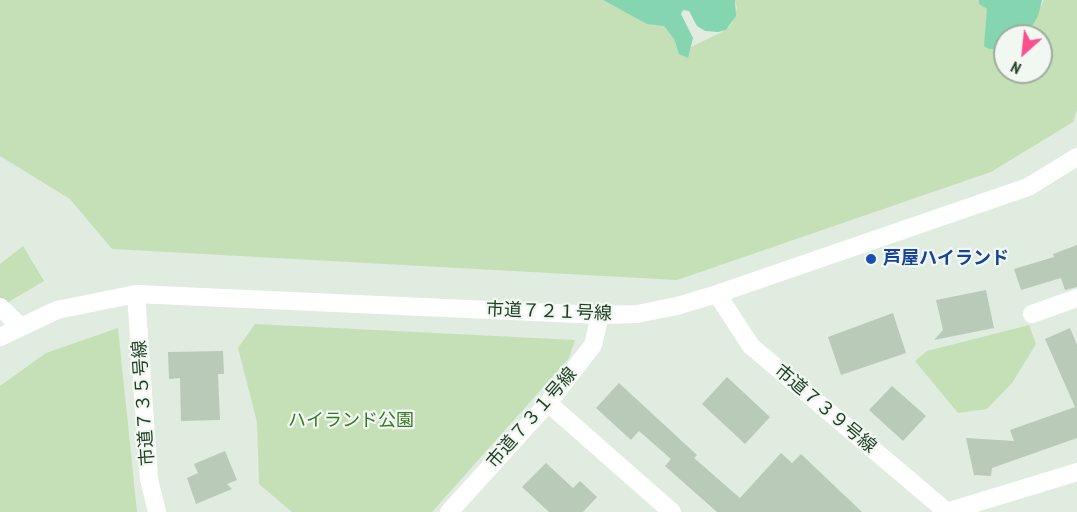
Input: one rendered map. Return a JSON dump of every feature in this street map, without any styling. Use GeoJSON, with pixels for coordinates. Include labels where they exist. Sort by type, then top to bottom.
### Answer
{"type":"FeatureCollection","features":[{"type":"Feature","properties":{"kind":"street","name":"市道７２１号線"},"geometry":{"type":"LineString","coordinates":[[0,337],[57,310],[136,294],[600,315],[637,314],[677,306],[717,294],[1028,187],[1077,157]]}},
{"type":"Feature","properties":{"kind":"street","name":"市道７３５号線"},"geometry":{"type":"LineString","coordinates":[[136,294],[149,479],[157,512]]}},
{"type":"Feature","properties":{"kind":"street","name":"市道７３９号線"},"geometry":{"type":"LineString","coordinates":[[717,294],[751,346],[946,512]]}},
{"type":"Feature","properties":{"kind":"street"},"geometry":{"type":"LineString","coordinates":[[1032,314],[1077,298]]}},
{"type":"Feature","properties":{"kind":"street"},"geometry":{"type":"LineString","coordinates":[[0,307],[21,327]]}},
{"type":"Feature","properties":{"kind":"street","name":"市道７３１号線"},"geometry":{"type":"LineString","coordinates":[[449,512],[548,403],[593,345],[600,315]]}},
{"type":"Feature","properties":{"kind":"street"},"geometry":{"type":"LineString","coordinates":[[548,403],[672,512]]}},
{"type":"Feature","properties":{"kind":"street"},"geometry":{"type":"LineString","coordinates":[[946,512],[1077,472]]}},
{"type":"Feature","properties":{"kind":"green space"},"geometry":{"type":"Polygon","coordinates":[[[0,0],[603,0],[647,23],[664,26],[674,39],[679,54],[689,54],[691,47],[726,30],[732,23],[737,8],[735,0],[979,0],[979,4],[987,9],[989,49],[993,49],[993,84],[1053,84],[1053,24],[1032,24],[1044,0],[1077,0],[1077,110],[1073,122],[991,172],[677,280],[112,249],[70,199],[0,156],[0,0]]]}},
{"type":"Feature","properties":{"kind":"green space"},"geometry":{"type":"Polygon","coordinates":[[[23,246],[44,281],[0,307],[0,264],[23,246]]]}},
{"type":"Feature","properties":{"kind":"green space","name":"ハイランド公園"},"geometry":{"type":"Polygon","coordinates":[[[255,324],[575,340],[569,358],[432,512],[292,512],[259,484],[257,422],[238,348],[255,324]]]}},
{"type":"Feature","properties":{"kind":"green space"},"geometry":{"type":"Polygon","coordinates":[[[1029,325],[1036,344],[1012,383],[987,409],[958,413],[915,361],[927,351],[1029,325]]]}},
{"type":"Feature","properties":{"kind":"green space"},"geometry":{"type":"Polygon","coordinates":[[[118,328],[137,512],[0,512],[0,386],[46,353],[118,328]]]}},
{"type":"Feature","properties":{"kind":"shaded area"},"geometry":{"type":"Polygon","coordinates":[[[603,0],[735,0],[736,16],[726,30],[705,31],[697,26],[689,11],[683,10],[681,14],[693,38],[688,58],[679,54],[674,39],[664,26],[647,24],[603,0]]]}},
{"type":"Feature","properties":{"kind":"shaded area"},"geometry":{"type":"Polygon","coordinates":[[[979,0],[1042,0],[1033,24],[993,24],[993,49],[984,46],[987,9],[979,4],[979,0]]]}},
{"type":"Feature","properties":{"kind":"building"},"geometry":{"type":"Polygon","coordinates":[[[1077,245],[1077,287],[1065,290],[1061,278],[1021,290],[1014,269],[1054,257],[1053,254],[1077,245]]]}},
{"type":"Feature","properties":{"kind":"building"},"geometry":{"type":"Polygon","coordinates":[[[986,290],[994,328],[934,340],[943,330],[936,300],[986,290]]]}},
{"type":"Feature","properties":{"kind":"building"},"geometry":{"type":"Polygon","coordinates":[[[893,313],[906,353],[841,375],[828,337],[893,313]]]}},
{"type":"Feature","properties":{"kind":"building"},"geometry":{"type":"Polygon","coordinates":[[[1070,328],[1077,345],[1077,438],[992,468],[991,476],[974,475],[966,438],[1014,441],[1010,430],[1075,407],[1045,339],[1070,328]]]}},
{"type":"Feature","properties":{"kind":"building"},"geometry":{"type":"Polygon","coordinates":[[[223,351],[224,374],[218,374],[220,420],[181,421],[180,378],[169,379],[168,352],[223,351]]]}},
{"type":"Feature","properties":{"kind":"building"},"geometry":{"type":"Polygon","coordinates":[[[727,377],[770,417],[745,444],[702,404],[727,377]]]}},
{"type":"Feature","properties":{"kind":"building"},"geometry":{"type":"Polygon","coordinates":[[[619,383],[697,455],[694,458],[740,498],[781,453],[792,463],[801,454],[862,512],[717,512],[665,466],[671,459],[639,431],[631,440],[596,408],[619,383]]]}},
{"type":"Feature","properties":{"kind":"building"},"geometry":{"type":"Polygon","coordinates":[[[892,386],[926,416],[903,441],[869,410],[892,386]]]}},
{"type":"Feature","properties":{"kind":"building"},"geometry":{"type":"Polygon","coordinates":[[[225,451],[237,480],[227,484],[232,489],[196,504],[187,478],[198,473],[194,464],[225,451]]]}},
{"type":"Feature","properties":{"kind":"building"},"geometry":{"type":"Polygon","coordinates":[[[546,463],[573,488],[580,481],[597,497],[583,512],[549,512],[522,487],[546,463]]]}},
{"type":"Feature","properties":{"kind":"place","name":"芦屋ハイランド"},"geometry":{"type":"Point","coordinates":[871,259]}}]}
